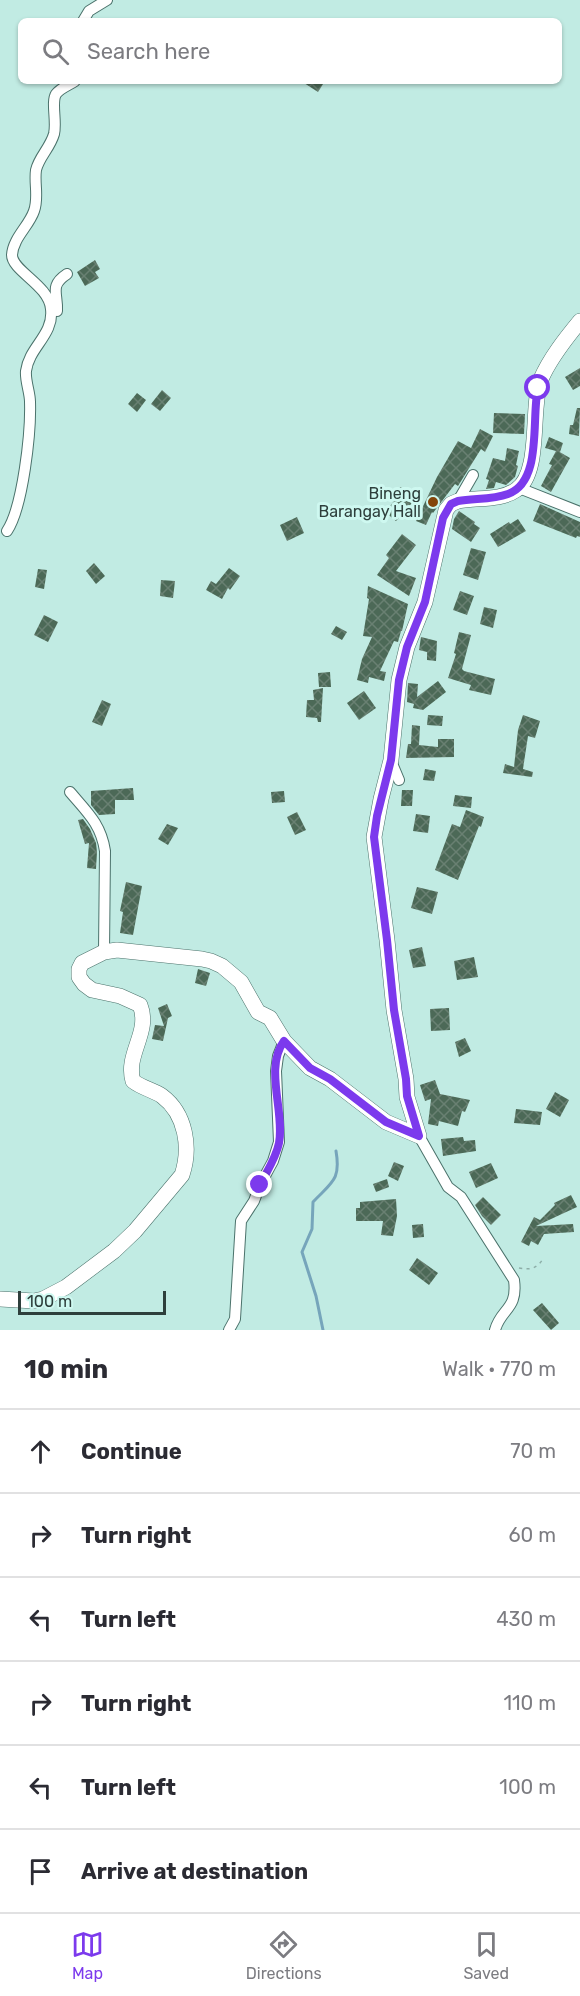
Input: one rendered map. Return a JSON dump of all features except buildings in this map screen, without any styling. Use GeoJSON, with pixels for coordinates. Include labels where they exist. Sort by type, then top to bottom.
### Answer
{"type":"FeatureCollection","features":[{"type":"Feature","properties":{"kind":"street"},"geometry":{"type":"LineString","coordinates":[[85,18],[89,12],[107,0]]}},
{"type":"Feature","properties":{"kind":"street"},"geometry":{"type":"LineString","coordinates":[[7,531],[15,515],[28,445],[30,405],[26,372],[32,356],[49,330],[51,319],[48,298],[41,287],[16,266],[12,254],[34,212],[38,193],[36,172],[39,160],[48,150],[54,134],[56,120],[53,106],[57,92],[70,84]]}},
{"type":"Feature","properties":{"kind":"street"},"geometry":{"type":"LineString","coordinates":[[51,319],[57,313],[55,286],[58,280],[67,274]]}},
{"type":"Feature","properties":{"kind":"street"},"geometry":{"type":"LineString","coordinates":[[495,1330],[515,1296],[514,1280],[460,1197],[448,1187],[419,1136],[407,1096],[394,1010],[375,847],[377,816],[391,760],[399,680],[407,647],[425,602],[443,518],[451,504],[458,501],[508,494],[519,488],[533,457],[536,399],[541,380],[549,363],[580,321]]}},
{"type":"Feature","properties":{"kind":"street"},"geometry":{"type":"LineString","coordinates":[[458,501],[473,475]]}},
{"type":"Feature","properties":{"kind":"street"},"geometry":{"type":"LineString","coordinates":[[519,488],[580,512]]}},
{"type":"Feature","properties":{"kind":"street"},"geometry":{"type":"LineString","coordinates":[[391,760],[399,780]]}},
{"type":"Feature","properties":{"kind":"street"},"geometry":{"type":"LineString","coordinates":[[70,792],[92,818],[102,836],[105,861],[104,951]]}},
{"type":"Feature","properties":{"kind":"street"},"geometry":{"type":"LineString","coordinates":[[0,1299],[23,1301],[43,1299],[82,1275],[114,1251],[135,1231],[182,1175],[186,1164],[186,1139],[179,1117],[167,1100],[133,1081],[130,1070],[131,1060],[142,1032],[144,1018],[140,1005],[120,996],[92,990],[79,977],[81,963],[104,951],[128,950],[211,961],[233,974],[258,1012],[270,1018],[284,1041],[310,1068],[330,1079],[386,1122],[419,1136]]}},
{"type":"Feature","properties":{"kind":"street"},"geometry":{"type":"LineString","coordinates":[[229,1330],[236,1312],[242,1221],[273,1161],[279,1142],[276,1071],[278,1056],[284,1041]]}},
{"type":"Feature","properties":{"kind":"path"},"geometry":{"type":"LineString","coordinates":[[504,1264],[530,1270],[538,1266],[543,1258]]}},
{"type":"Feature","properties":{"kind":"waterway"},"geometry":{"type":"LineString","coordinates":[[323,1330],[316,1296],[302,1252],[312,1229],[313,1202],[330,1185],[336,1175],[336,1151]]}},
{"type":"Feature","properties":{"kind":"place","name":"Bineng Barangay Hall"},"geometry":{"type":"Point","coordinates":[433,502]}},
{"type":"Feature","properties":{"kind":"route"},"geometry":{"type":"LineString","coordinates":[[260,1185],[278,1149],[280,1134],[276,1071],[278,1056],[284,1041],[310,1068],[330,1079],[386,1122],[419,1136],[407,1096],[394,1010],[375,847],[375,825],[391,760],[399,680],[407,647],[425,602],[443,518],[451,504],[508,494],[523,483],[533,457],[538,388]]}}]}
